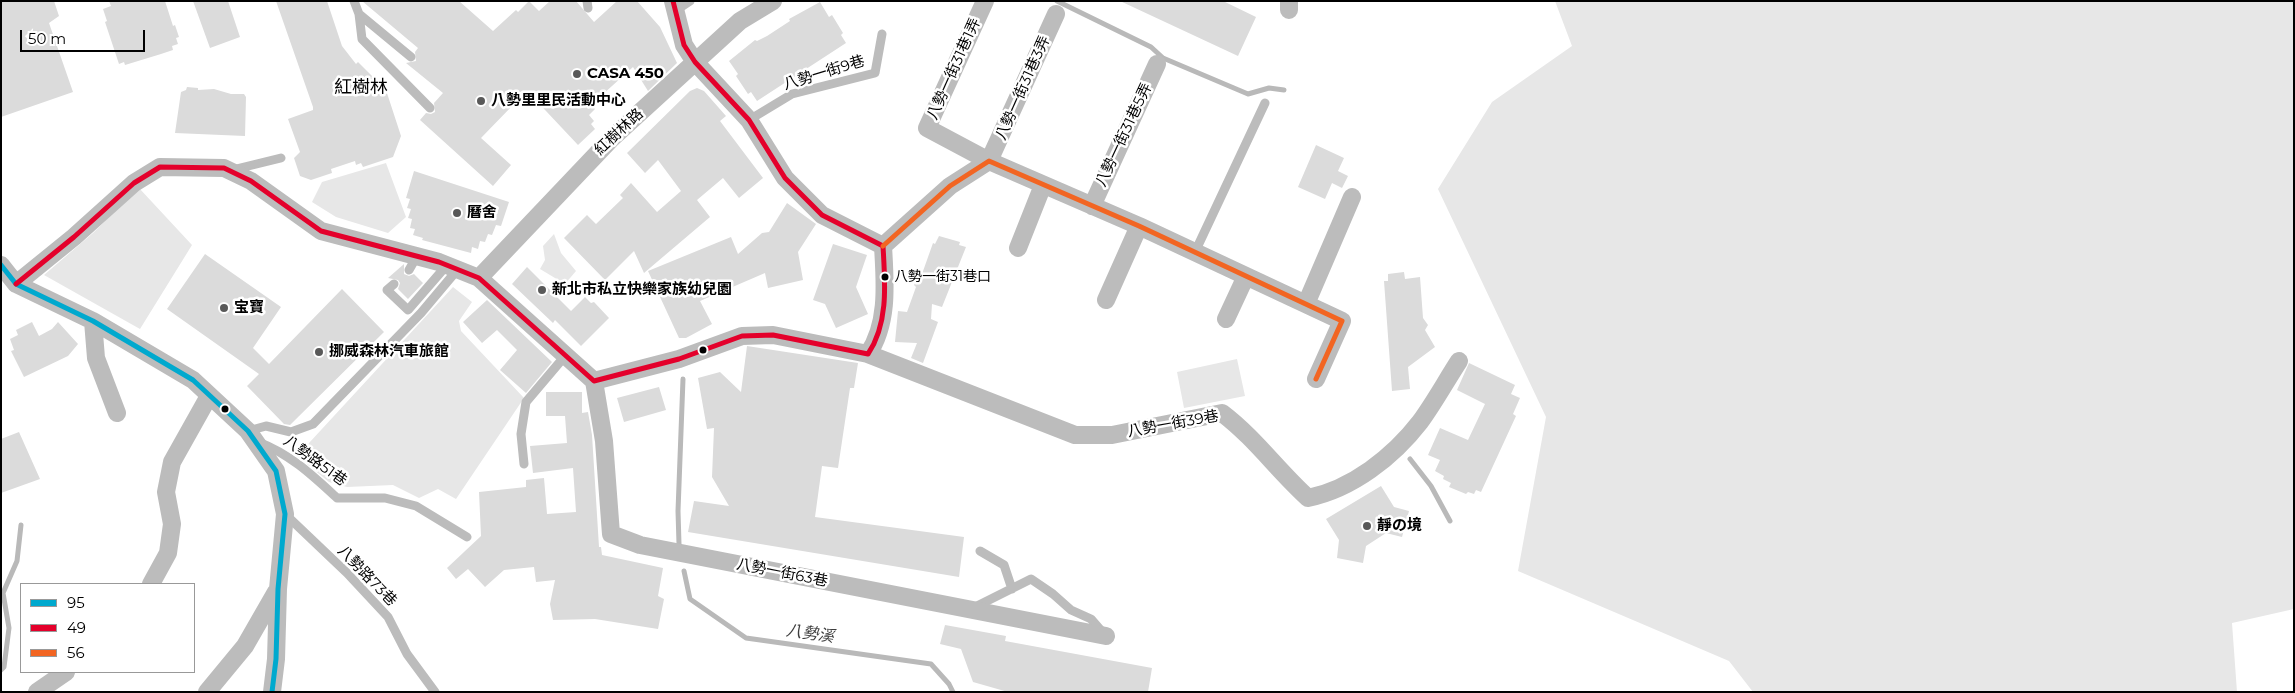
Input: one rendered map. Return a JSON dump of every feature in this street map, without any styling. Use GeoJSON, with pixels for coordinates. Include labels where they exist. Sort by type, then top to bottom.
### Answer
{"type":"FeatureCollection","features":[{"type":"Feature","properties":{"kind":"street","name":"紅樹林路"},"geometry":{"type":"LineString","coordinates":[[479,278],[612,138],[740,21],[772,1]]}},
{"type":"Feature","properties":{"kind":"street","name":"八勢一街31巷1弄"},"geometry":{"type":"LineString","coordinates":[[985,1],[927,128],[989,161]]}},
{"type":"Feature","properties":{"kind":"street"},"geometry":{"type":"LineString","coordinates":[[679,4],[684,45],[694,62],[749,120],[785,178],[822,214],[883,246]]}},
{"type":"Feature","properties":{"kind":"street","name":"八勢一街31巷3弄"},"geometry":{"type":"LineString","coordinates":[[989,161],[1056,14]]}},
{"type":"Feature","properties":{"kind":"street","name":"八勢一街31巷5弄"},"geometry":{"type":"LineString","coordinates":[[1092,206],[1157,64]]}},
{"type":"Feature","properties":{"kind":"street"},"geometry":{"type":"LineString","coordinates":[[883,246],[950,186],[989,161],[1140,226],[1342,320],[1316,379]]}},
{"type":"Feature","properties":{"kind":"street"},"geometry":{"type":"LineString","coordinates":[[16,284],[74,237],[134,183],[160,167],[186,166],[229,171],[251,181],[321,231],[413,263],[452,267],[479,278],[594,381],[679,359],[742,336],[773,335],[868,354],[877,340],[885,297],[883,246]]}},
{"type":"Feature","properties":{"kind":"street"},"geometry":{"type":"LineString","coordinates":[[1018,248],[1043,184]]}},
{"type":"Feature","properties":{"kind":"street"},"geometry":{"type":"LineString","coordinates":[[1306,304],[1352,197]]}},
{"type":"Feature","properties":{"kind":"street"},"geometry":{"type":"LineString","coordinates":[[1106,300],[1140,226]]}},
{"type":"Feature","properties":{"kind":"street"},"geometry":{"type":"LineString","coordinates":[[1,265],[16,284],[93,321],[194,380],[253,436],[276,470],[285,514],[278,589],[276,659],[272,692]]}},
{"type":"Feature","properties":{"kind":"street"},"geometry":{"type":"LineString","coordinates":[[1226,318],[1246,276]]}},
{"type":"Feature","properties":{"kind":"street"},"geometry":{"type":"LineString","coordinates":[[93,321],[96,358],[117,413]]}},
{"type":"Feature","properties":{"kind":"street","name":"八勢一街39巷"},"geometry":{"type":"LineString","coordinates":[[868,354],[1075,435],[1112,435],[1222,413],[1243,429],[1288,479],[1308,498],[1330,493],[1366,473],[1387,456],[1419,423],[1458,361]]}},
{"type":"Feature","properties":{"kind":"street","name":"八勢一街63巷"},"geometry":{"type":"LineString","coordinates":[[594,381],[604,441],[611,534],[640,545],[1106,636]]}},
{"type":"Feature","properties":{"kind":"street"},"geometry":{"type":"LineString","coordinates":[[151,583],[168,553],[172,524],[166,492],[172,462],[209,396]]}},
{"type":"Feature","properties":{"kind":"street"},"geometry":{"type":"LineString","coordinates":[[207,692],[245,646],[278,589]]}},
{"type":"Feature","properties":{"kind":"street"},"geometry":{"type":"LineString","coordinates":[[38,692],[65,673]]}},
{"type":"Feature","properties":{"kind":"lane"},"geometry":{"type":"LineString","coordinates":[[354,1],[359,14],[362,39],[430,108]]}},
{"type":"Feature","properties":{"kind":"lane"},"geometry":{"type":"LineString","coordinates":[[359,14],[411,57]]}},
{"type":"Feature","properties":{"kind":"lane","name":"八勢一街9巷"},"geometry":{"type":"LineString","coordinates":[[749,120],[792,94],[875,73],[882,34]]}},
{"type":"Feature","properties":{"kind":"lane"},"geometry":{"type":"LineString","coordinates":[[1195,252],[1265,103]]}},
{"type":"Feature","properties":{"kind":"lane"},"geometry":{"type":"LineString","coordinates":[[229,171],[281,158]]}},
{"type":"Feature","properties":{"kind":"lane"},"geometry":{"type":"LineString","coordinates":[[394,284],[388,290],[408,310],[452,267]]}},
{"type":"Feature","properties":{"kind":"lane"},"geometry":{"type":"LineString","coordinates":[[253,436],[266,426],[291,432],[313,424],[421,313],[452,267]]}},
{"type":"Feature","properties":{"kind":"lane"},"geometry":{"type":"LineString","coordinates":[[524,464],[521,434],[526,402],[565,356]]}},
{"type":"Feature","properties":{"kind":"lane","name":"八勢路51巷"},"geometry":{"type":"LineString","coordinates":[[253,436],[300,464],[337,498],[385,498],[416,506],[467,537]]}},
{"type":"Feature","properties":{"kind":"lane","name":"八勢路73巷"},"geometry":{"type":"LineString","coordinates":[[285,514],[347,573],[388,617],[407,654],[436,692]]}},
{"type":"Feature","properties":{"kind":"lane"},"geometry":{"type":"LineString","coordinates":[[980,550],[1004,565],[1012,589]]}},
{"type":"Feature","properties":{"kind":"lane"},"geometry":{"type":"LineString","coordinates":[[970,609],[1031,579],[1053,594],[1071,610],[1091,620],[1106,636]]}},
{"type":"Feature","properties":{"kind":"shaded area"},"geometry":{"type":"Polygon","coordinates":[[[1555,1],[2294,1],[2294,609],[2232,623],[2237,692],[1753,692],[1729,661],[1518,571],[1546,417],[1438,189],[1492,102],[1572,46],[1555,1]]]}},
{"type":"Feature","properties":{"kind":"shaded area"},"geometry":{"type":"Polygon","coordinates":[[[386,163],[406,217],[388,233],[336,217],[312,202],[322,182],[386,163]]]}},
{"type":"Feature","properties":{"kind":"shaded area"},"geometry":{"type":"Polygon","coordinates":[[[139,188],[192,245],[140,329],[44,275],[93,233],[139,188]]]}},
{"type":"Feature","properties":{"kind":"shaded area"},"geometry":{"type":"Polygon","coordinates":[[[554,234],[561,253],[576,271],[565,284],[540,269],[545,260],[543,246],[554,234]]]}},
{"type":"Feature","properties":{"kind":"shaded area"},"geometry":{"type":"Polygon","coordinates":[[[453,287],[472,302],[459,321],[461,331],[524,398],[456,499],[438,489],[419,498],[393,485],[347,487],[329,482],[297,456],[453,287]]]}},
{"type":"Feature","properties":{"kind":"shaded area"},"geometry":{"type":"Polygon","coordinates":[[[1237,359],[1245,396],[1184,408],[1177,372],[1237,359]]]}},
{"type":"Feature","properties":{"kind":"building"},"geometry":{"type":"Polygon","coordinates":[[[1,1],[54,1],[59,16],[49,23],[73,92],[1,117],[1,1]]]}},
{"type":"Feature","properties":{"kind":"building"},"geometry":{"type":"Polygon","coordinates":[[[109,1],[165,1],[173,26],[175,25],[179,37],[176,38],[178,44],[172,46],[173,50],[125,65],[124,62],[119,64],[105,22],[107,21],[103,9],[111,6],[109,1]]]}},
{"type":"Feature","properties":{"kind":"building"},"geometry":{"type":"Polygon","coordinates":[[[193,1],[228,1],[240,37],[210,48],[193,1]]]}},
{"type":"Feature","properties":{"kind":"building"},"geometry":{"type":"Polygon","coordinates":[[[276,1],[327,1],[342,46],[356,64],[358,62],[386,90],[401,136],[393,157],[363,167],[361,163],[356,165],[355,161],[331,169],[332,173],[311,180],[300,176],[294,158],[300,152],[288,119],[313,110],[313,107],[276,1]]]}},
{"type":"Feature","properties":{"kind":"building"},"geometry":{"type":"Polygon","coordinates":[[[362,1],[459,1],[493,31],[529,1],[539,11],[550,1],[576,1],[594,22],[617,1],[637,1],[660,27],[677,63],[648,91],[633,67],[591,105],[595,109],[589,115],[594,121],[591,124],[595,129],[578,145],[530,94],[517,106],[514,104],[481,138],[511,165],[493,186],[420,120],[426,113],[431,114],[435,112],[434,103],[443,93],[406,63],[416,61],[415,52],[418,48],[362,1]]]}},
{"type":"Feature","properties":{"kind":"building"},"geometry":{"type":"Polygon","coordinates":[[[1120,1],[1223,1],[1256,17],[1238,56],[1120,1]]]}},
{"type":"Feature","properties":{"kind":"building"},"geometry":{"type":"Polygon","coordinates":[[[820,2],[829,17],[832,15],[843,33],[841,35],[846,43],[757,101],[751,92],[748,94],[729,61],[755,40],[757,41],[767,36],[790,21],[789,19],[820,2]]]}},
{"type":"Feature","properties":{"kind":"building"},"geometry":{"type":"Polygon","coordinates":[[[187,87],[198,88],[198,90],[214,89],[231,94],[244,94],[246,97],[245,136],[175,133],[181,92],[186,90],[187,87]]]}},
{"type":"Feature","properties":{"kind":"building"},"geometry":{"type":"Polygon","coordinates":[[[697,88],[704,91],[726,116],[720,121],[763,178],[739,198],[723,178],[697,200],[710,217],[644,273],[634,251],[605,280],[564,238],[587,215],[596,224],[623,198],[620,195],[631,183],[657,212],[681,191],[658,160],[645,173],[627,153],[690,91],[697,88]]]}},
{"type":"Feature","properties":{"kind":"building"},"geometry":{"type":"Polygon","coordinates":[[[1316,145],[1344,158],[1338,171],[1348,176],[1342,188],[1332,183],[1325,199],[1298,187],[1316,145]]]}},
{"type":"Feature","properties":{"kind":"building","name":"曆舍"},"geometry":{"type":"Polygon","coordinates":[[[414,171],[509,202],[501,226],[496,225],[492,235],[488,234],[485,242],[480,241],[478,249],[472,247],[471,253],[422,240],[423,238],[413,235],[415,229],[410,228],[412,219],[408,218],[411,209],[407,208],[410,199],[406,198],[414,171]]]}},
{"type":"Feature","properties":{"kind":"building"},"geometry":{"type":"Polygon","coordinates":[[[787,203],[816,224],[798,252],[803,280],[768,288],[765,273],[700,301],[712,324],[686,338],[679,338],[648,271],[731,237],[738,254],[762,233],[769,232],[787,203]]]}},
{"type":"Feature","properties":{"kind":"building"},"geometry":{"type":"Polygon","coordinates":[[[939,236],[960,242],[959,245],[966,247],[942,307],[932,304],[931,319],[938,322],[923,363],[911,358],[917,343],[895,342],[898,311],[907,312],[919,273],[922,274],[933,243],[935,244],[939,236]]]}},
{"type":"Feature","properties":{"kind":"building"},"geometry":{"type":"Polygon","coordinates":[[[833,244],[867,255],[856,287],[868,314],[836,328],[825,304],[813,300],[833,244]]]}},
{"type":"Feature","properties":{"kind":"building"},"geometry":{"type":"Polygon","coordinates":[[[205,254],[281,307],[253,348],[269,364],[342,289],[384,332],[290,425],[284,424],[247,386],[259,374],[167,309],[205,254]]]}},
{"type":"Feature","properties":{"kind":"building"},"geometry":{"type":"Polygon","coordinates":[[[404,264],[404,274],[409,276],[414,274],[423,283],[408,299],[398,289],[400,283],[398,280],[388,278],[404,264]]]}},
{"type":"Feature","properties":{"kind":"building"},"geometry":{"type":"Polygon","coordinates":[[[527,267],[571,311],[585,297],[591,303],[594,302],[609,318],[581,346],[555,320],[553,323],[512,284],[527,267]]]}},
{"type":"Feature","properties":{"kind":"building"},"geometry":{"type":"Polygon","coordinates":[[[1404,272],[1405,279],[1420,277],[1423,318],[1428,325],[1425,330],[1435,347],[1408,367],[1410,389],[1392,391],[1384,281],[1388,281],[1388,274],[1404,272]]]}},
{"type":"Feature","properties":{"kind":"building"},"geometry":{"type":"Polygon","coordinates":[[[487,300],[552,362],[526,393],[500,370],[517,350],[497,330],[482,343],[463,322],[487,300]]]}},
{"type":"Feature","properties":{"kind":"building"},"geometry":{"type":"Polygon","coordinates":[[[32,322],[39,336],[52,329],[58,322],[78,344],[68,356],[24,377],[11,351],[14,350],[10,339],[18,335],[16,330],[32,322]]]}},
{"type":"Feature","properties":{"kind":"building"},"geometry":{"type":"Polygon","coordinates":[[[747,346],[858,363],[854,388],[850,388],[838,468],[822,466],[815,517],[964,537],[959,577],[688,532],[694,501],[729,506],[712,477],[714,428],[707,429],[698,378],[720,372],[741,392],[747,346]]]}},
{"type":"Feature","properties":{"kind":"building"},"geometry":{"type":"Polygon","coordinates":[[[1469,363],[1515,385],[1511,394],[1520,398],[1513,414],[1516,416],[1481,492],[1476,490],[1474,494],[1468,492],[1466,494],[1449,487],[1451,483],[1443,479],[1444,476],[1435,471],[1440,460],[1428,455],[1440,428],[1468,440],[1485,404],[1457,390],[1469,363]]]}},
{"type":"Feature","properties":{"kind":"building"},"geometry":{"type":"Polygon","coordinates":[[[659,387],[666,410],[624,422],[617,398],[659,387]]]}},
{"type":"Feature","properties":{"kind":"building"},"geometry":{"type":"Polygon","coordinates":[[[546,392],[582,392],[582,413],[588,412],[592,435],[599,547],[601,547],[602,555],[663,568],[658,596],[664,599],[658,629],[595,619],[553,620],[550,604],[555,580],[536,582],[534,567],[504,570],[485,587],[468,569],[456,579],[447,568],[481,536],[479,492],[526,487],[526,480],[544,478],[547,514],[576,512],[573,468],[533,473],[530,446],[567,443],[565,416],[546,416],[546,392]]]}},
{"type":"Feature","properties":{"kind":"building"},"geometry":{"type":"Polygon","coordinates":[[[19,432],[40,479],[1,493],[1,439],[19,432]]]}},
{"type":"Feature","properties":{"kind":"building","name":"靜の境"},"geometry":{"type":"Polygon","coordinates":[[[1381,486],[1394,507],[1409,511],[1402,537],[1386,533],[1366,546],[1363,563],[1337,558],[1339,540],[1326,519],[1381,486]]]}},
{"type":"Feature","properties":{"kind":"building"},"geometry":{"type":"Polygon","coordinates":[[[945,625],[1006,636],[1005,641],[1152,668],[1148,692],[1008,692],[973,682],[961,649],[940,644],[945,625]]]}},
{"type":"Feature","properties":{"kind":"waterway"},"geometry":{"type":"LineString","coordinates":[[1057,1],[1151,47],[1163,58],[1248,94],[1269,88],[1284,90]]}},
{"type":"Feature","properties":{"kind":"waterway","name":"八勢溪"},"geometry":{"type":"LineString","coordinates":[[679,544],[678,511],[683,379]]}},
{"type":"Feature","properties":{"kind":"waterway"},"geometry":{"type":"LineString","coordinates":[[1410,459],[1431,486],[1450,521]]}},
{"type":"Feature","properties":{"kind":"waterway"},"geometry":{"type":"LineString","coordinates":[[1,670],[4,667],[9,628],[3,593],[17,561],[21,525]]}},
{"type":"Feature","properties":{"kind":"waterway","name":"八勢溪"},"geometry":{"type":"LineString","coordinates":[[684,571],[690,599],[746,638],[931,664],[949,684],[953,692]]}},
{"type":"Feature","properties":{"kind":"transit line","name":"49"},"geometry":{"type":"LineString","coordinates":[[16,284],[74,237],[134,183],[160,167],[224,168],[251,181],[321,231],[439,262],[479,278],[594,381],[679,359],[742,336],[773,335],[868,354],[875,342],[883,316],[885,288],[883,246],[822,215],[785,178],[749,120],[695,62],[684,45],[673,1]]}},
{"type":"Feature","properties":{"kind":"transit line","name":"56"},"geometry":{"type":"LineString","coordinates":[[883,246],[950,186],[989,161],[1139,226],[1342,321],[1316,379]]}},
{"type":"Feature","properties":{"kind":"transit line","name":"95"},"geometry":{"type":"LineString","coordinates":[[1,265],[16,284],[93,321],[193,380],[248,431],[276,471],[285,514],[278,589],[276,659],[272,692]]}},
{"type":"Feature","properties":{"kind":"place","name":"CASA 450"},"geometry":{"type":"Point","coordinates":[577,74]}},
{"type":"Feature","properties":{"kind":"place","name":"八勢里里民活動中心"},"geometry":{"type":"Point","coordinates":[481,101]}},
{"type":"Feature","properties":{"kind":"place","name":"曆舍"},"geometry":{"type":"Point","coordinates":[457,213]}},
{"type":"Feature","properties":{"kind":"place","name":"八勢一街31巷口"},"geometry":{"type":"Point","coordinates":[885,277]}},
{"type":"Feature","properties":{"kind":"place","name":"新北市私立快樂家族幼兒園"},"geometry":{"type":"Point","coordinates":[542,290]}},
{"type":"Feature","properties":{"kind":"place","name":"宝寶"},"geometry":{"type":"Point","coordinates":[224,308]}},
{"type":"Feature","properties":{"kind":"place","name":"挪威森林汽車旅館"},"geometry":{"type":"Point","coordinates":[319,352]}},
{"type":"Feature","properties":{"kind":"place","name":"靜の境"},"geometry":{"type":"Point","coordinates":[1367,526]}},
{"type":"Feature","properties":{"kind":"district","name":"紅樹林"},"geometry":{"type":"Point","coordinates":[361,88]}}]}
